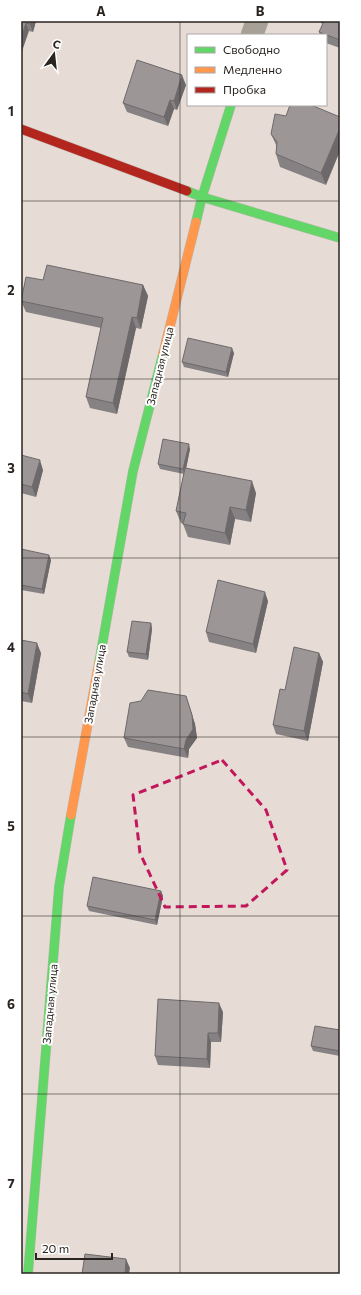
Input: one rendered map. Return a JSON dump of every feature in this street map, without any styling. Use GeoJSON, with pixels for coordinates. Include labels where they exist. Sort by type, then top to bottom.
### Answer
{"type":"FeatureCollection","features":[{"type":"Feature","properties":{"kind":"street"},"geometry":{"type":"LineString","coordinates":[[252,34],[256,21]]}},
{"type":"Feature","properties":{"kind":"street","name":"Западная улица"},"geometry":{"type":"LineString","coordinates":[[28,1274],[60,881],[133,471],[202,197],[230,106]]}},
{"type":"Feature","properties":{"kind":"street"},"geometry":{"type":"LineString","coordinates":[[21,129],[202,197],[340,238]]}},
{"type":"Feature","properties":{"kind":"highlighted area"},"geometry":{"type":"Polygon","coordinates":[[[222,760],[266,810],[287,870],[246,906],[165,907],[140,853],[133,795],[222,760]]]}},
{"type":"Feature","properties":{"kind":"building"},"geometry":{"type":"Polygon","coordinates":[[[21,21],[31,21],[30,24],[26,23],[21,37],[21,21]]]}},
{"type":"Feature","properties":{"kind":"building"},"geometry":{"type":"Polygon","coordinates":[[[324,21],[340,21],[340,40],[319,32],[324,21]]]}},
{"type":"Feature","properties":{"kind":"building"},"geometry":{"type":"Polygon","coordinates":[[[137,60],[182,75],[174,101],[170,100],[164,117],[123,103],[137,60]]]}},
{"type":"Feature","properties":{"kind":"building"},"geometry":{"type":"Polygon","coordinates":[[[290,106],[313,106],[340,117],[340,128],[321,173],[276,154],[277,142],[271,134],[275,114],[286,116],[290,106]]]}},
{"type":"Feature","properties":{"kind":"building"},"geometry":{"type":"Polygon","coordinates":[[[47,265],[143,285],[137,318],[132,317],[113,403],[86,397],[103,318],[21,301],[26,277],[43,280],[47,265]]]}},
{"type":"Feature","properties":{"kind":"building"},"geometry":{"type":"Polygon","coordinates":[[[188,338],[232,348],[226,372],[182,362],[188,338]]]}},
{"type":"Feature","properties":{"kind":"building"},"geometry":{"type":"Polygon","coordinates":[[[163,439],[189,444],[183,469],[158,464],[163,439]]]}},
{"type":"Feature","properties":{"kind":"building"},"geometry":{"type":"Polygon","coordinates":[[[21,455],[40,460],[32,487],[21,484],[21,455]]]}},
{"type":"Feature","properties":{"kind":"building"},"geometry":{"type":"Polygon","coordinates":[[[185,468],[252,481],[246,510],[230,507],[225,533],[183,524],[186,513],[176,511],[185,468]]]}},
{"type":"Feature","properties":{"kind":"building"},"geometry":{"type":"Polygon","coordinates":[[[21,549],[49,555],[42,589],[21,585],[21,549]]]}},
{"type":"Feature","properties":{"kind":"building"},"geometry":{"type":"Polygon","coordinates":[[[218,580],[265,592],[253,644],[206,632],[218,580]]]}},
{"type":"Feature","properties":{"kind":"building"},"geometry":{"type":"Polygon","coordinates":[[[132,621],[151,623],[146,654],[127,652],[132,621]]]}},
{"type":"Feature","properties":{"kind":"building"},"geometry":{"type":"Polygon","coordinates":[[[21,640],[37,643],[28,694],[21,692],[21,640]]]}},
{"type":"Feature","properties":{"kind":"building"},"geometry":{"type":"Polygon","coordinates":[[[294,647],[319,653],[304,731],[273,725],[280,689],[285,690],[294,647]]]}},
{"type":"Feature","properties":{"kind":"building"},"geometry":{"type":"Polygon","coordinates":[[[148,690],[186,696],[192,715],[193,729],[186,740],[184,749],[124,738],[130,703],[141,701],[148,690]]]}},
{"type":"Feature","properties":{"kind":"building"},"geometry":{"type":"Polygon","coordinates":[[[93,877],[161,891],[155,920],[87,906],[93,877]]]}},
{"type":"Feature","properties":{"kind":"building"},"geometry":{"type":"Polygon","coordinates":[[[158,999],[219,1003],[218,1033],[208,1033],[207,1059],[155,1056],[158,999]]]}},
{"type":"Feature","properties":{"kind":"building"},"geometry":{"type":"Polygon","coordinates":[[[315,1026],[340,1030],[340,1051],[311,1046],[315,1026]]]}},
{"type":"Feature","properties":{"kind":"building"},"geometry":{"type":"Polygon","coordinates":[[[85,1254],[126,1259],[125,1274],[82,1274],[85,1254]]]}},
{"type":"Feature","properties":{"kind":"traffic: fast"},"geometry":{"type":"LineString","coordinates":[[196,222],[202,197],[231,106]]}},
{"type":"Feature","properties":{"kind":"traffic: fast"},"geometry":{"type":"LineString","coordinates":[[187,191],[202,197],[340,238]]}},
{"type":"Feature","properties":{"kind":"traffic: fast"},"geometry":{"type":"LineString","coordinates":[[99,663],[133,471],[163,354]]}},
{"type":"Feature","properties":{"kind":"traffic: fast"},"geometry":{"type":"LineString","coordinates":[[28,1274],[59,887],[71,815]]}},
{"type":"Feature","properties":{"kind":"traffic: slow"},"geometry":{"type":"LineString","coordinates":[[163,354],[196,222]]}},
{"type":"Feature","properties":{"kind":"traffic: slow"},"geometry":{"type":"LineString","coordinates":[[71,815],[99,663]]}},
{"type":"Feature","properties":{"kind":"traffic: jam"},"geometry":{"type":"LineString","coordinates":[[21,129],[187,191]]}}]}
